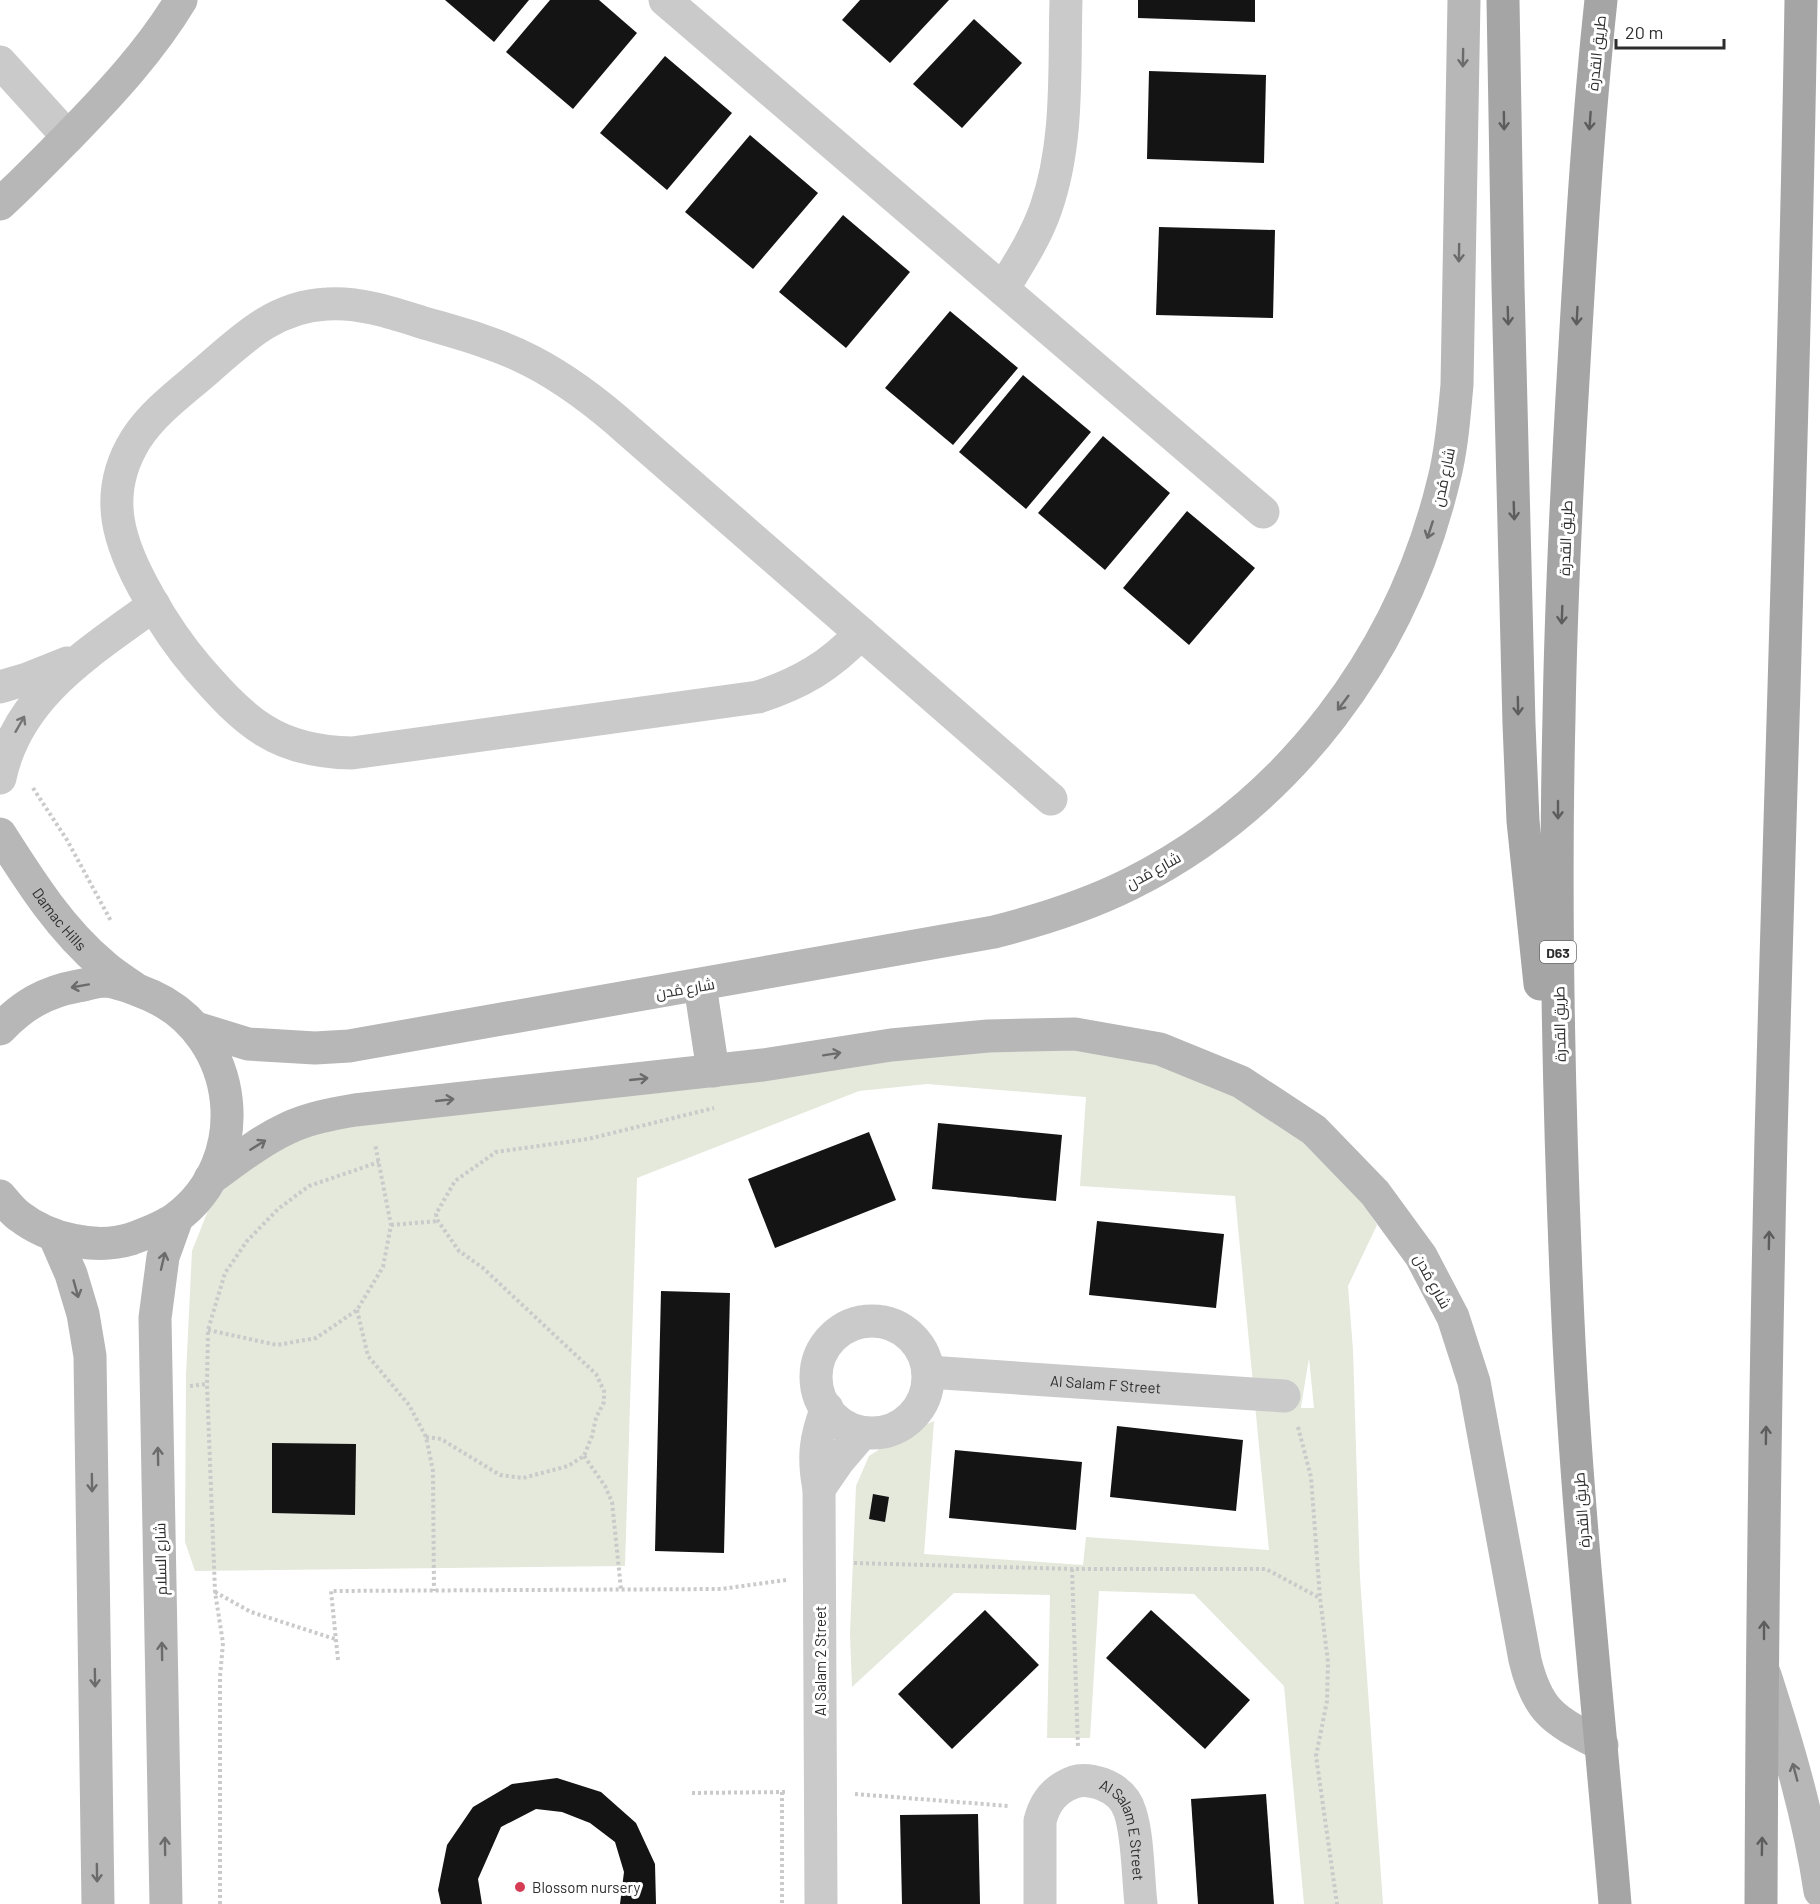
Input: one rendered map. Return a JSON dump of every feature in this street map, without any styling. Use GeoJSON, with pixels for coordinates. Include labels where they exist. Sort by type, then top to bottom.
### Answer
{"type":"FeatureCollection","features":[{"type":"Feature","properties":{"kind":"main road"},"geometry":{"type":"LineString","coordinates":[[1503,0],[1508,286],[1523,820],[1531,916],[1560,1114]]}},
{"type":"Feature","properties":{"kind":"main road","name":"طريق القدرة"},"geometry":{"type":"LineString","coordinates":[[1601,0],[1584,198],[1565,523],[1558,720],[1557,917],[1560,1114],[1571,1360],[1582,1535],[1615,1904]]}},
{"type":"Feature","properties":{"kind":"main road"},"geometry":{"type":"LineString","coordinates":[[1761,1904],[1771,1150],[1787,613],[1801,0]]}},
{"type":"Feature","properties":{"kind":"street"},"geometry":{"type":"LineString","coordinates":[[0,204],[108,97],[170,20],[181,0]]}},
{"type":"Feature","properties":{"kind":"street"},"geometry":{"type":"LineString","coordinates":[[665,0],[1263,512]]}},
{"type":"Feature","properties":{"kind":"street"},"geometry":{"type":"LineString","coordinates":[[1003,289],[1027,252],[1046,209],[1058,165],[1063,119],[1066,0]]}},
{"type":"Feature","properties":{"kind":"street","name":"شارع مُدن"},"geometry":{"type":"LineString","coordinates":[[196,1028],[248,1044],[315,1048],[349,1046],[994,932],[1041,920],[1086,904],[1130,884],[1172,860],[1212,833],[1250,803],[1286,770],[1326,726],[1374,656],[1417,570],[1445,477],[1453,430],[1457,385],[1464,0]]}},
{"type":"Feature","properties":{"kind":"street"},"geometry":{"type":"LineString","coordinates":[[0,62],[68,137]]}},
{"type":"Feature","properties":{"kind":"street"},"geometry":{"type":"LineString","coordinates":[[861,633],[843,652],[824,667],[803,680],[758,697],[352,753],[312,750],[292,745],[257,726],[216,689],[193,663],[154,605],[123,545],[116,508],[121,472],[137,438],[160,412],[252,330],[286,312],[324,304],[344,304],[385,311],[493,344],[531,361],[600,405],[861,633],[1051,799]]}},
{"type":"Feature","properties":{"kind":"street"},"geometry":{"type":"LineString","coordinates":[[4,764],[27,713],[39,698],[87,654],[154,605]]}},
{"type":"Feature","properties":{"kind":"street"},"geometry":{"type":"LineString","coordinates":[[0,687],[27,679],[87,654]]}},
{"type":"Feature","properties":{"kind":"street","name":"Damac Hills"},"geometry":{"type":"LineString","coordinates":[[0,834],[48,907],[74,938],[102,965],[134,988]]}},
{"type":"Feature","properties":{"kind":"street"},"geometry":{"type":"LineString","coordinates":[[0,1029],[17,1011],[55,990],[105,981],[134,988],[168,1003],[196,1028],[218,1065],[225,1085],[228,1117],[224,1150],[210,1179],[195,1200],[177,1218],[155,1231],[122,1242],[88,1243],[54,1235],[19,1216],[0,1196]]}},
{"type":"Feature","properties":{"kind":"street"},"geometry":{"type":"LineString","coordinates":[[700,985],[713,1071]]}},
{"type":"Feature","properties":{"kind":"street","name":"شارع مُدن"},"geometry":{"type":"LineString","coordinates":[[210,1179],[258,1144],[289,1128],[321,1116],[355,1110],[713,1071],[891,1045],[988,1036],[1075,1034],[1160,1049],[1181,1057],[1241,1082],[1314,1130],[1375,1193],[1421,1256],[1453,1317],[1474,1382],[1530,1683],[1542,1704],[1558,1722],[1602,1746]]}},
{"type":"Feature","properties":{"kind":"street","name":"شارع السلام"},"geometry":{"type":"LineString","coordinates":[[166,1904],[155,1318],[163,1257],[177,1218]]}},
{"type":"Feature","properties":{"kind":"street"},"geometry":{"type":"LineString","coordinates":[[54,1235],[71,1274],[83,1314],[90,1356],[98,1904]]}},
{"type":"Feature","properties":{"kind":"street"},"geometry":{"type":"LineString","coordinates":[[865,1321],[887,1323],[907,1333],[922,1351],[928,1372],[926,1393],[917,1411],[902,1425],[883,1433],[862,1433],[840,1424],[827,1408],[816,1384],[817,1362],[827,1342],[844,1328],[865,1321]]}},
{"type":"Feature","properties":{"kind":"street","name":"Al Salam F Street"},"geometry":{"type":"LineString","coordinates":[[928,1372],[1284,1396]]}},
{"type":"Feature","properties":{"kind":"street"},"geometry":{"type":"LineString","coordinates":[[819,1490],[815,1469],[815,1448],[819,1428],[827,1408]]}},
{"type":"Feature","properties":{"kind":"street"},"geometry":{"type":"LineString","coordinates":[[819,1490],[839,1460],[862,1433]]}},
{"type":"Feature","properties":{"kind":"street","name":"Al Salam 2 Street"},"geometry":{"type":"LineString","coordinates":[[819,1490],[821,1904]]}},
{"type":"Feature","properties":{"kind":"street"},"geometry":{"type":"LineString","coordinates":[[1764,1669],[1801,1796],[1820,1891]]}},
{"type":"Feature","properties":{"kind":"street","name":"Al Salam E Street"},"geometry":{"type":"LineString","coordinates":[[1043,1808],[1058,1790],[1079,1781],[1095,1781],[1110,1787],[1122,1797],[1130,1811],[1141,1904]]}},
{"type":"Feature","properties":{"kind":"street"},"geometry":{"type":"LineString","coordinates":[[1040,1904],[1040,1821],[1043,1808]]}},
{"type":"Feature","properties":{"kind":"path"},"geometry":{"type":"LineString","coordinates":[[4,764],[67,840],[115,927]]}},
{"type":"Feature","properties":{"kind":"path"},"geometry":{"type":"LineString","coordinates":[[208,1330],[277,1345],[316,1338],[357,1310],[383,1267],[391,1224],[374,1137],[393,1135],[388,1107]]}},
{"type":"Feature","properties":{"kind":"path"},"geometry":{"type":"LineString","coordinates":[[426,1437],[441,1439],[500,1475],[523,1478],[568,1466],[584,1456],[596,1418],[604,1402],[604,1391],[596,1374],[483,1268],[459,1251],[438,1221],[436,1214],[455,1181],[496,1152],[588,1139],[715,1108]]}},
{"type":"Feature","properties":{"kind":"path"},"geometry":{"type":"LineString","coordinates":[[220,1904],[220,1677],[223,1643],[214,1592],[207,1384],[208,1330],[225,1273],[247,1240],[278,1209],[309,1186],[379,1162]]}},
{"type":"Feature","properties":{"kind":"path"},"geometry":{"type":"LineString","coordinates":[[391,1224],[438,1221]]}},
{"type":"Feature","properties":{"kind":"path"},"geometry":{"type":"LineString","coordinates":[[357,1310],[368,1356],[410,1405],[426,1437],[432,1471],[434,1591]]}},
{"type":"Feature","properties":{"kind":"path"},"geometry":{"type":"LineString","coordinates":[[1284,1396],[1301,1434],[1311,1477],[1320,1598],[1328,1662],[1326,1701],[1316,1756],[1337,1904]]}},
{"type":"Feature","properties":{"kind":"path"},"geometry":{"type":"LineString","coordinates":[[584,1456],[605,1486],[612,1502],[621,1590]]}},
{"type":"Feature","properties":{"kind":"path"},"geometry":{"type":"LineString","coordinates":[[338,1660],[331,1591],[721,1589],[843,1573],[843,1562],[1072,1569],[1266,1569],[1320,1598]]}},
{"type":"Feature","properties":{"kind":"path"},"geometry":{"type":"LineString","coordinates":[[1072,1569],[1079,1781]]}},
{"type":"Feature","properties":{"kind":"path"},"geometry":{"type":"LineString","coordinates":[[214,1592],[251,1612],[335,1639]]}},
{"type":"Feature","properties":{"kind":"path"},"geometry":{"type":"LineString","coordinates":[[692,1793],[820,1791],[1043,1808]]}},
{"type":"Feature","properties":{"kind":"path"},"geometry":{"type":"LineString","coordinates":[[782,1792],[782,1904]]}},
{"type":"Feature","properties":{"kind":"shaded area"},"geometry":{"type":"Polygon","coordinates":[[[970,1036],[1199,1063],[1346,1175],[1377,1225],[1348,1286],[1353,1350],[1360,1578],[1383,1904],[1304,1904],[1284,1686],[1194,1594],[1099,1591],[1090,1738],[1047,1738],[1050,1595],[954,1593],[852,1687],[850,1633],[856,1486],[869,1456],[900,1436],[934,1421],[924,1554],[1083,1565],[1086,1537],[1269,1550],[1235,1196],[1080,1186],[1086,1097],[927,1084],[859,1091],[637,1178],[625,1566],[195,1571],[185,1542],[186,1375],[192,1251],[209,1208],[236,1175],[275,1136],[970,1036]],[[1309,1358],[1301,1408],[1314,1408],[1309,1358]]]}},
{"type":"Feature","properties":{"kind":"building"},"geometry":{"type":"Polygon","coordinates":[[[445,0],[529,0],[494,42],[445,0]]]}},
{"type":"Feature","properties":{"kind":"building"},"geometry":{"type":"Polygon","coordinates":[[[550,0],[599,0],[637,33],[573,109],[506,52],[550,0]]]}},
{"type":"Feature","properties":{"kind":"building"},"geometry":{"type":"Polygon","coordinates":[[[860,0],[949,0],[890,63],[842,20],[860,0]]]}},
{"type":"Feature","properties":{"kind":"building"},"geometry":{"type":"Polygon","coordinates":[[[1138,0],[1255,0],[1255,22],[1138,18],[1138,0]]]}},
{"type":"Feature","properties":{"kind":"building"},"geometry":{"type":"Polygon","coordinates":[[[974,19],[1022,63],[962,128],[913,84],[974,19]]]}},
{"type":"Feature","properties":{"kind":"building"},"geometry":{"type":"Polygon","coordinates":[[[665,56],[732,113],[667,190],[600,133],[665,56]]]}},
{"type":"Feature","properties":{"kind":"building"},"geometry":{"type":"Polygon","coordinates":[[[1149,71],[1266,75],[1264,163],[1147,159],[1149,71]]]}},
{"type":"Feature","properties":{"kind":"building"},"geometry":{"type":"Polygon","coordinates":[[[750,135],[818,193],[753,269],[685,212],[750,135]]]}},
{"type":"Feature","properties":{"kind":"building"},"geometry":{"type":"Polygon","coordinates":[[[843,215],[910,272],[846,348],[779,292],[843,215]]]}},
{"type":"Feature","properties":{"kind":"building"},"geometry":{"type":"Polygon","coordinates":[[[1159,227],[1275,230],[1273,318],[1156,315],[1159,227]]]}},
{"type":"Feature","properties":{"kind":"building"},"geometry":{"type":"Polygon","coordinates":[[[950,311],[1018,368],[953,445],[885,388],[950,311]]]}},
{"type":"Feature","properties":{"kind":"building"},"geometry":{"type":"Polygon","coordinates":[[[1023,375],[1091,432],[1026,509],[959,452],[1023,375]]]}},
{"type":"Feature","properties":{"kind":"building"},"geometry":{"type":"Polygon","coordinates":[[[1103,436],[1170,493],[1105,570],[1038,513],[1103,436]]]}},
{"type":"Feature","properties":{"kind":"building"},"geometry":{"type":"Polygon","coordinates":[[[1187,511],[1255,568],[1189,645],[1123,588],[1187,511]]]}},
{"type":"Feature","properties":{"kind":"building"},"geometry":{"type":"Polygon","coordinates":[[[938,1123],[1062,1135],[1056,1201],[932,1189],[938,1123]]]}},
{"type":"Feature","properties":{"kind":"building"},"geometry":{"type":"Polygon","coordinates":[[[869,1132],[896,1200],[775,1248],[748,1179],[869,1132]]]}},
{"type":"Feature","properties":{"kind":"building"},"geometry":{"type":"Polygon","coordinates":[[[1097,1221],[1224,1234],[1216,1308],[1089,1295],[1097,1221]]]}},
{"type":"Feature","properties":{"kind":"building"},"geometry":{"type":"Polygon","coordinates":[[[661,1291],[730,1293],[724,1553],[655,1551],[661,1291]]]}},
{"type":"Feature","properties":{"kind":"building"},"geometry":{"type":"Polygon","coordinates":[[[1117,1426],[1243,1440],[1236,1511],[1110,1497],[1117,1426]]]}},
{"type":"Feature","properties":{"kind":"building"},"geometry":{"type":"Polygon","coordinates":[[[272,1443],[356,1444],[355,1515],[272,1513],[272,1443]]]}},
{"type":"Feature","properties":{"kind":"building"},"geometry":{"type":"Polygon","coordinates":[[[955,1450],[1082,1462],[1076,1530],[949,1518],[955,1450]]]}},
{"type":"Feature","properties":{"kind":"building"},"geometry":{"type":"Polygon","coordinates":[[[873,1494],[889,1497],[885,1522],[869,1519],[873,1494]]]}},
{"type":"Feature","properties":{"kind":"building"},"geometry":{"type":"Polygon","coordinates":[[[985,1610],[1039,1665],[952,1749],[898,1694],[985,1610]]]}},
{"type":"Feature","properties":{"kind":"building"},"geometry":{"type":"Polygon","coordinates":[[[1151,1610],[1250,1700],[1205,1749],[1106,1658],[1151,1610]]]}},
{"type":"Feature","properties":{"kind":"building"},"geometry":{"type":"Polygon","coordinates":[[[557,1778],[601,1792],[636,1823],[655,1864],[656,1904],[620,1904],[624,1872],[615,1842],[590,1823],[562,1812],[536,1809],[501,1827],[478,1879],[482,1904],[441,1904],[438,1890],[447,1845],[473,1807],[512,1784],[557,1778]]]}},
{"type":"Feature","properties":{"kind":"building"},"geometry":{"type":"Polygon","coordinates":[[[1266,1794],[1274,1904],[1198,1904],[1191,1799],[1266,1794]]]}},
{"type":"Feature","properties":{"kind":"building"},"geometry":{"type":"Polygon","coordinates":[[[978,1814],[980,1904],[902,1904],[900,1815],[978,1814]]]}},
{"type":"Feature","properties":{"kind":"place","name":"Blossom nursery"},"geometry":{"type":"Point","coordinates":[520,1887]}}]}
